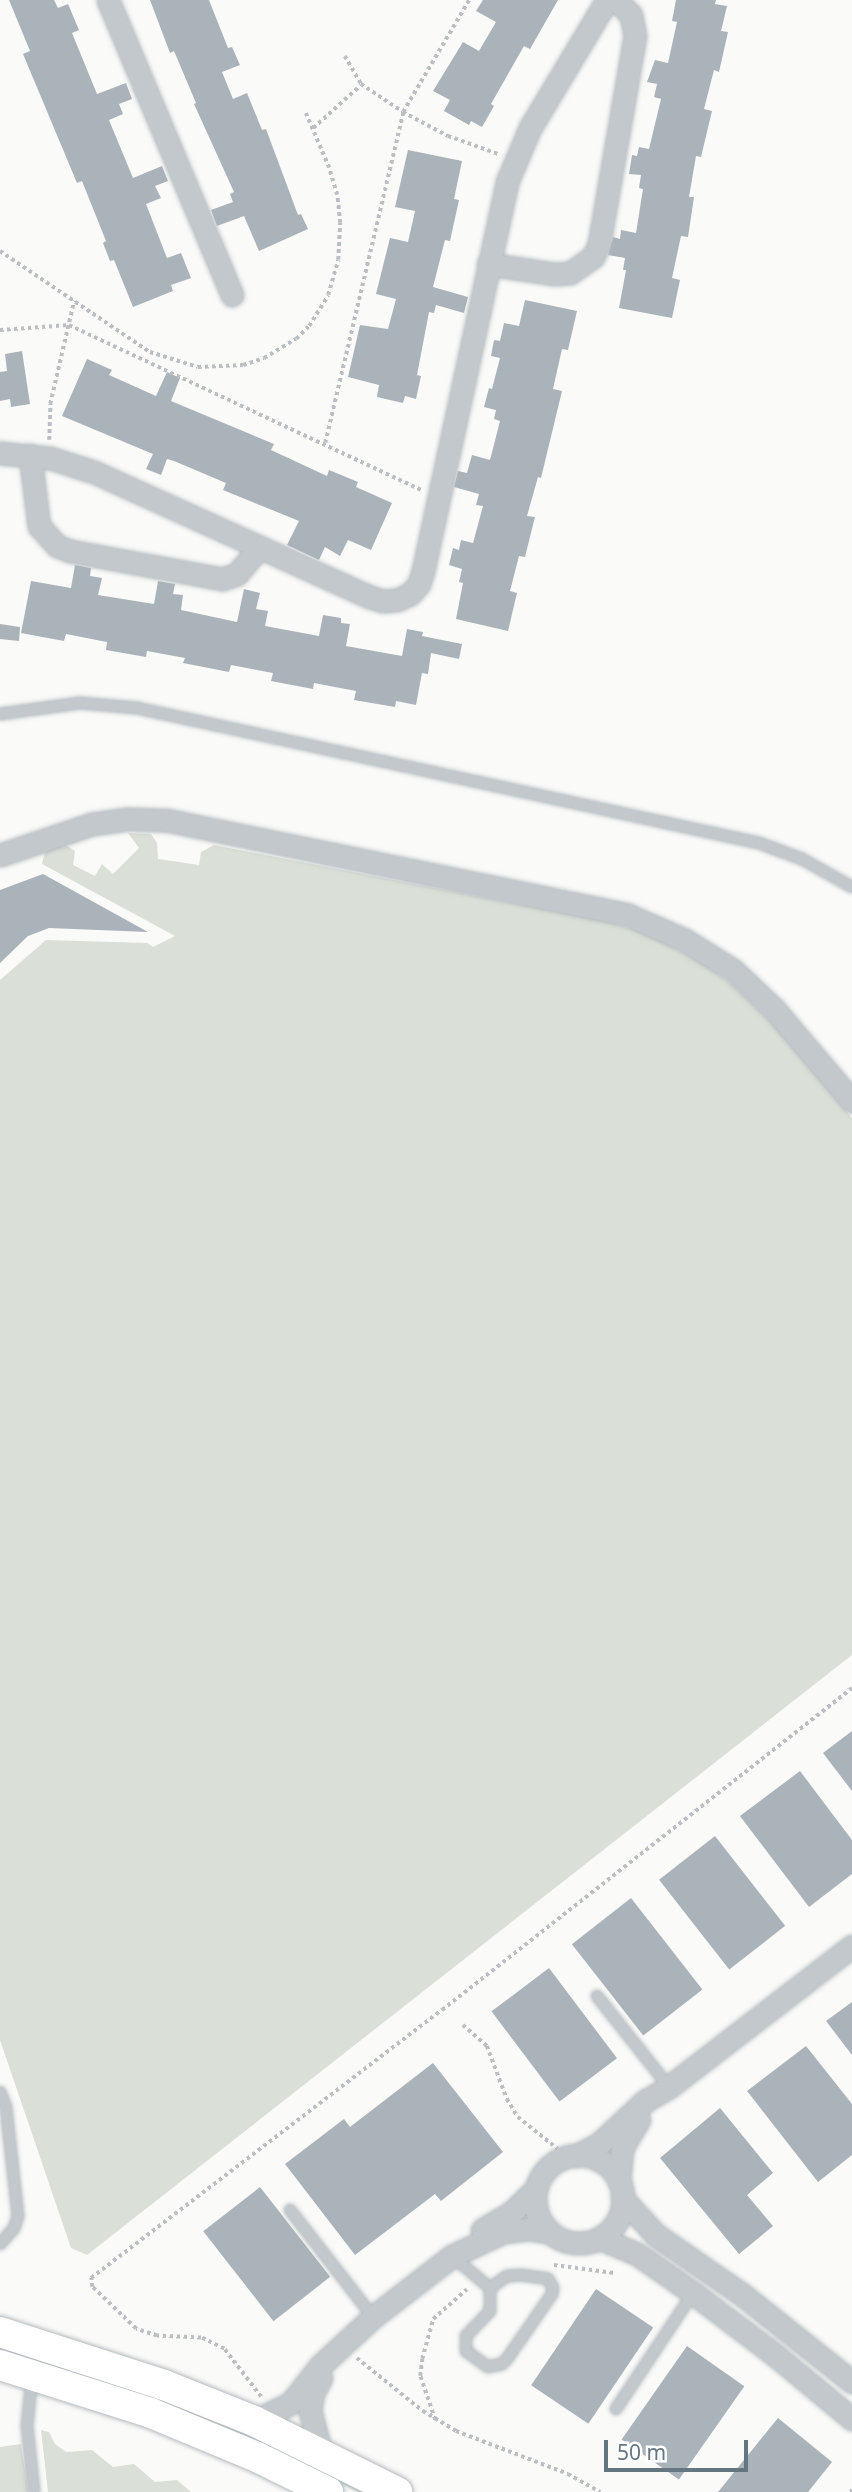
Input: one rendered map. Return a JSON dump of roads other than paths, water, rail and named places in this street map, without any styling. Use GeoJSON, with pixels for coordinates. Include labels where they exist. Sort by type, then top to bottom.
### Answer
{"type":"FeatureCollection","features":[{"type":"Feature","properties":{"kind":"street"},"geometry":{"type":"LineString","coordinates":[[108,0],[232,295]]}},
{"type":"Feature","properties":{"kind":"street"},"geometry":{"type":"LineString","coordinates":[[0,453],[40,456],[94,472],[258,549],[370,597],[383,601],[397,600],[410,594],[419,584],[440,498],[488,264],[514,160],[607,0]]}},
{"type":"Feature","properties":{"kind":"street"},"geometry":{"type":"LineString","coordinates":[[488,264],[555,274],[569,273],[593,257],[598,244],[635,36],[631,15],[617,0]]}},
{"type":"Feature","properties":{"kind":"street"},"geometry":{"type":"LineString","coordinates":[[40,456],[39,526],[57,546],[222,579],[237,574],[258,549]]}},
{"type":"Feature","properties":{"kind":"street"},"geometry":{"type":"LineString","coordinates":[[0,855],[92,824],[128,819],[166,820],[628,915],[683,939],[733,970],[775,1009],[852,1101]]}},
{"type":"Feature","properties":{"kind":"street"},"geometry":{"type":"LineString","coordinates":[[266,2416],[298,2395],[320,2366],[373,2317],[452,2256],[463,2243],[505,2217],[536,2189],[544,2172],[600,2143],[645,2101],[670,2087],[852,1947]]}},
{"type":"Feature","properties":{"kind":"street"},"geometry":{"type":"LineString","coordinates":[[536,2189],[538,2216],[549,2232],[558,2238],[579,2243],[599,2238],[619,2217],[620,2159],[626,2139],[670,2087]]}},
{"type":"Feature","properties":{"kind":"street"},"geometry":{"type":"LineString","coordinates":[[572,2156],[602,2162],[656,2235],[744,2297],[852,2382]]}},
{"type":"Feature","properties":{"kind":"street"},"geometry":{"type":"LineString","coordinates":[[452,2256],[511,2230],[549,2232]]}},
{"type":"Feature","properties":{"kind":"street"},"geometry":{"type":"LineString","coordinates":[[599,2238],[637,2254],[693,2293],[775,2355],[852,2419]]}},
{"type":"Feature","properties":{"kind":"street"},"geometry":{"type":"LineString","coordinates":[[0,2332],[266,2416],[321,2452],[397,2492]]}},
{"type":"Feature","properties":{"kind":"street"},"geometry":{"type":"LineString","coordinates":[[321,2452],[310,2421],[311,2402],[337,2350]]}},
{"type":"Feature","properties":{"kind":"street"},"geometry":{"type":"LineString","coordinates":[[0,2365],[205,2435],[328,2492]]}},
{"type":"Feature","properties":{"kind":"lane"},"geometry":{"type":"LineString","coordinates":[[0,714],[80,703],[137,708],[759,844],[802,859],[852,887]]}},
{"type":"Feature","properties":{"kind":"lane"},"geometry":{"type":"LineString","coordinates":[[597,1996],[670,2087]]}},
{"type":"Feature","properties":{"kind":"lane"},"geometry":{"type":"LineString","coordinates":[[0,2092],[6,2107],[18,2216],[15,2228],[0,2244]]}},
{"type":"Feature","properties":{"kind":"lane"},"geometry":{"type":"LineString","coordinates":[[290,2210],[373,2317]]}},
{"type":"Feature","properties":{"kind":"lane"},"geometry":{"type":"LineString","coordinates":[[452,2256],[489,2288],[491,2311],[466,2336],[464,2346],[482,2364],[496,2367],[507,2359],[554,2288],[548,2279],[521,2275],[500,2279],[489,2288]]}},
{"type":"Feature","properties":{"kind":"lane"},"geometry":{"type":"LineString","coordinates":[[616,2409],[693,2293]]}},
{"type":"Feature","properties":{"kind":"lane"},"geometry":{"type":"LineString","coordinates":[[33,2375],[27,2426],[34,2492]]}}]}
